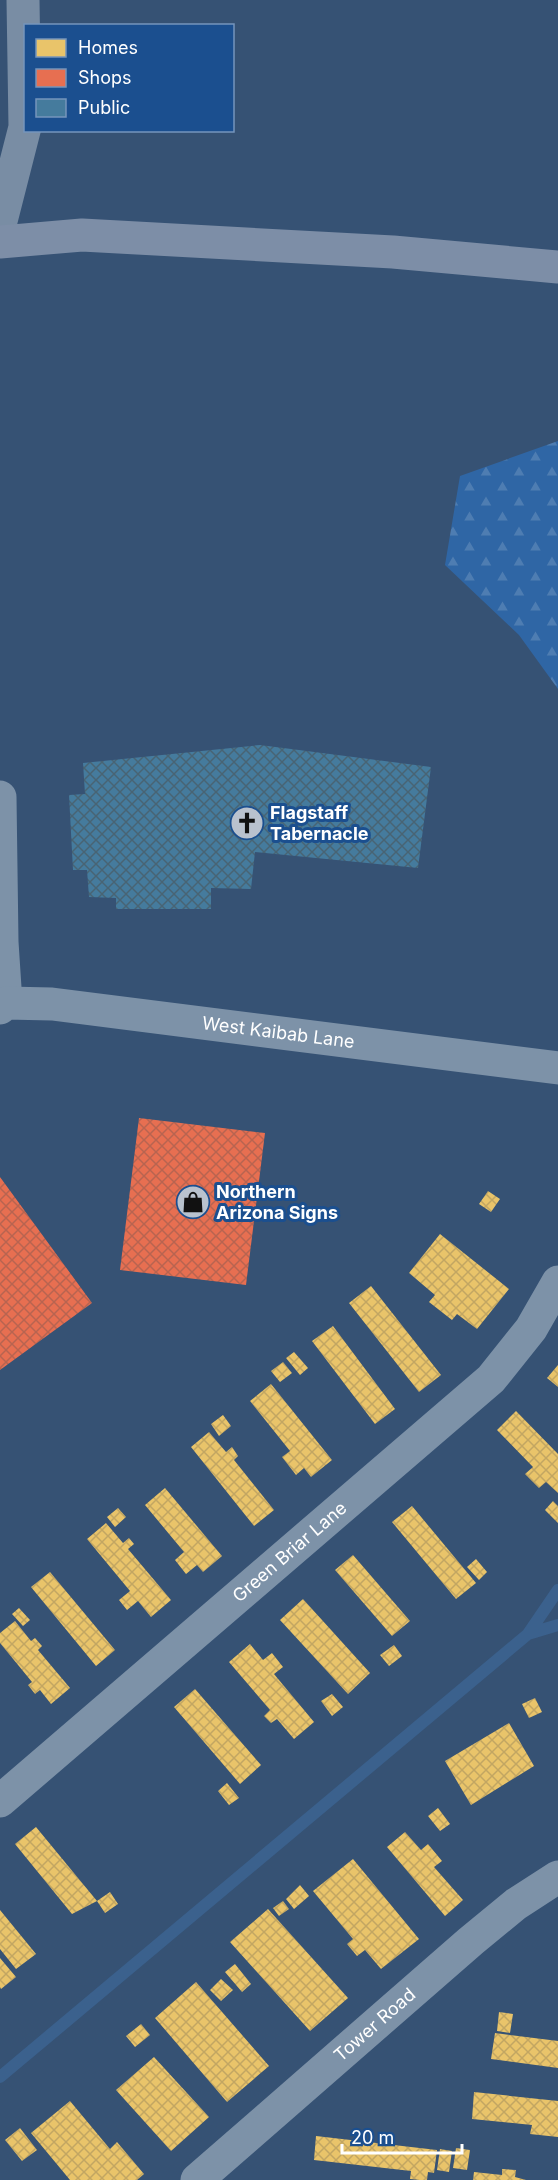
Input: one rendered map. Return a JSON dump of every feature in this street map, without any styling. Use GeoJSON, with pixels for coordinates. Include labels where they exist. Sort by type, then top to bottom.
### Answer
{"type":"FeatureCollection","features":[{"type":"Feature","properties":{"kind":"main road"},"geometry":{"type":"LineString","coordinates":[[0,242],[82,236],[393,252],[558,267]]}},
{"type":"Feature","properties":{"kind":"street"},"geometry":{"type":"LineString","coordinates":[[23,0],[24,64]]}},
{"type":"Feature","properties":{"kind":"street"},"geometry":{"type":"LineString","coordinates":[[0,225],[24,131]]}},
{"type":"Feature","properties":{"kind":"street"},"geometry":{"type":"LineString","coordinates":[[0,798],[3,1005]]}},
{"type":"Feature","properties":{"kind":"street","name":"West Kaibab Lane"},"geometry":{"type":"LineString","coordinates":[[3,1005],[52,1004],[558,1068]]}},
{"type":"Feature","properties":{"kind":"street","name":"Green Briar Lane"},"geometry":{"type":"LineString","coordinates":[[0,1801],[491,1379],[531,1329],[558,1282]]}},
{"type":"Feature","properties":{"kind":"street","name":"Tower Road"},"geometry":{"type":"LineString","coordinates":[[216,2174],[471,1941],[516,1904],[558,1877]]}},
{"type":"Feature","properties":{"kind":"green space"},"geometry":{"type":"Polygon","coordinates":[[[558,441],[558,689],[519,635],[445,565],[460,476],[558,441]]]}},
{"type":"Feature","properties":{"kind":"building: Homes"},"geometry":{"type":"Polygon","coordinates":[[[488,1191],[500,1199],[491,1212],[479,1204],[488,1191]]]}},
{"type":"Feature","properties":{"kind":"building: Homes"},"geometry":{"type":"Polygon","coordinates":[[[440,1234],[509,1289],[477,1329],[457,1314],[452,1320],[429,1302],[435,1295],[409,1273],[440,1234]]]}},
{"type":"Feature","properties":{"kind":"building: Homes"},"geometry":{"type":"Polygon","coordinates":[[[371,1286],[441,1375],[419,1392],[349,1303],[371,1286]]]}},
{"type":"Feature","properties":{"kind":"building: Homes"},"geometry":{"type":"Polygon","coordinates":[[[333,1326],[395,1409],[375,1424],[312,1341],[333,1326]]]}},
{"type":"Feature","properties":{"kind":"building: Homes"},"geometry":{"type":"Polygon","coordinates":[[[294,1352],[308,1368],[300,1375],[286,1358],[294,1352]]]}},
{"type":"Feature","properties":{"kind":"building: Homes"},"geometry":{"type":"Polygon","coordinates":[[[283,1362],[292,1373],[280,1382],[271,1371],[283,1362]]]}},
{"type":"Feature","properties":{"kind":"building: Homes"},"geometry":{"type":"Polygon","coordinates":[[[558,1365],[558,1387],[547,1378],[558,1365]]]}},
{"type":"Feature","properties":{"kind":"building: Homes"},"geometry":{"type":"Polygon","coordinates":[[[271,1384],[332,1460],[311,1477],[304,1468],[296,1475],[282,1457],[290,1451],[250,1401],[271,1384]]]}},
{"type":"Feature","properties":{"kind":"building: Homes"},"geometry":{"type":"Polygon","coordinates":[[[516,1411],[558,1454],[558,1493],[546,1482],[539,1488],[525,1474],[533,1467],[497,1430],[516,1411]]]}},
{"type":"Feature","properties":{"kind":"building: Homes"},"geometry":{"type":"Polygon","coordinates":[[[223,1415],[231,1426],[219,1436],[211,1424],[223,1415]]]}},
{"type":"Feature","properties":{"kind":"building: Homes"},"geometry":{"type":"Polygon","coordinates":[[[209,1432],[226,1452],[232,1447],[238,1456],[234,1460],[274,1510],[254,1526],[191,1447],[209,1432]]]}},
{"type":"Feature","properties":{"kind":"building: Homes"},"geometry":{"type":"Polygon","coordinates":[[[165,1488],[222,1556],[203,1572],[197,1565],[186,1574],[175,1560],[184,1552],[145,1505],[165,1488]]]}},
{"type":"Feature","properties":{"kind":"building: Homes"},"geometry":{"type":"Polygon","coordinates":[[[553,1501],[558,1506],[558,1523],[545,1510],[553,1501]]]}},
{"type":"Feature","properties":{"kind":"building: Homes"},"geometry":{"type":"Polygon","coordinates":[[[412,1506],[476,1583],[456,1599],[392,1522],[412,1506]]]}},
{"type":"Feature","properties":{"kind":"building: Homes"},"geometry":{"type":"Polygon","coordinates":[[[118,1508],[126,1517],[115,1527],[107,1517],[118,1508]]]}},
{"type":"Feature","properties":{"kind":"building: Homes"},"geometry":{"type":"Polygon","coordinates":[[[106,1523],[123,1543],[129,1538],[134,1544],[128,1549],[171,1600],[151,1617],[138,1601],[127,1610],[119,1600],[130,1591],[87,1539],[106,1523]]]}},
{"type":"Feature","properties":{"kind":"building: Homes"},"geometry":{"type":"Polygon","coordinates":[[[353,1555],[410,1621],[392,1636],[335,1570],[353,1555]]]}},
{"type":"Feature","properties":{"kind":"building: Homes"},"geometry":{"type":"Polygon","coordinates":[[[476,1559],[487,1572],[479,1580],[467,1567],[476,1559]]]}},
{"type":"Feature","properties":{"kind":"building: Homes"},"geometry":{"type":"Polygon","coordinates":[[[50,1572],[115,1650],[96,1666],[31,1587],[50,1572]]]}},
{"type":"Feature","properties":{"kind":"building: Homes"},"geometry":{"type":"Polygon","coordinates":[[[303,1599],[370,1673],[348,1694],[280,1620],[303,1599]]]}},
{"type":"Feature","properties":{"kind":"building: Homes"},"geometry":{"type":"Polygon","coordinates":[[[19,1608],[30,1620],[23,1626],[12,1614],[19,1608]]]}},
{"type":"Feature","properties":{"kind":"building: Homes"},"geometry":{"type":"Polygon","coordinates":[[[15,1621],[31,1641],[35,1638],[42,1646],[38,1650],[70,1688],[51,1704],[40,1690],[35,1694],[28,1685],[32,1682],[0,1643],[0,1633],[15,1621]]]}},
{"type":"Feature","properties":{"kind":"building: Homes"},"geometry":{"type":"Polygon","coordinates":[[[250,1644],[263,1660],[272,1653],[283,1667],[274,1674],[314,1722],[294,1739],[277,1719],[271,1723],[264,1716],[270,1710],[229,1662],[250,1644]]]}},
{"type":"Feature","properties":{"kind":"building: Homes"},"geometry":{"type":"Polygon","coordinates":[[[394,1645],[402,1656],[389,1666],[380,1655],[394,1645]]]}},
{"type":"Feature","properties":{"kind":"building: Homes"},"geometry":{"type":"Polygon","coordinates":[[[195,1689],[261,1765],[240,1784],[174,1707],[195,1689]]]}},
{"type":"Feature","properties":{"kind":"building: Homes"},"geometry":{"type":"Polygon","coordinates":[[[332,1694],[343,1707],[332,1716],[321,1701],[332,1694]]]}},
{"type":"Feature","properties":{"kind":"building: Homes"},"geometry":{"type":"Polygon","coordinates":[[[535,1698],[542,1712],[529,1718],[522,1704],[535,1698]]]}},
{"type":"Feature","properties":{"kind":"building: Homes"},"geometry":{"type":"Polygon","coordinates":[[[509,1723],[534,1766],[471,1805],[445,1761],[509,1723]]]}},
{"type":"Feature","properties":{"kind":"building: Homes"},"geometry":{"type":"Polygon","coordinates":[[[227,1783],[239,1798],[229,1805],[218,1791],[227,1783]]]}},
{"type":"Feature","properties":{"kind":"building: Homes"},"geometry":{"type":"Polygon","coordinates":[[[438,1808],[450,1824],[440,1831],[428,1816],[438,1808]]]}},
{"type":"Feature","properties":{"kind":"building: Homes"},"geometry":{"type":"Polygon","coordinates":[[[36,1827],[97,1901],[72,1914],[15,1844],[36,1827]]]}},
{"type":"Feature","properties":{"kind":"building: Homes"},"geometry":{"type":"Polygon","coordinates":[[[405,1832],[421,1850],[428,1844],[442,1861],[434,1867],[463,1900],[445,1916],[387,1847],[405,1832]]]}},
{"type":"Feature","properties":{"kind":"building: Homes"},"geometry":{"type":"Polygon","coordinates":[[[353,1859],[419,1939],[381,1969],[365,1950],[357,1956],[347,1944],[353,1939],[313,1891],[353,1859]]]}},
{"type":"Feature","properties":{"kind":"building: Homes"},"geometry":{"type":"Polygon","coordinates":[[[300,1885],[309,1896],[294,1909],[286,1899],[300,1885]]]}},
{"type":"Feature","properties":{"kind":"building: Homes"},"geometry":{"type":"Polygon","coordinates":[[[110,1892],[118,1904],[105,1913],[97,1901],[110,1892]]]}},
{"type":"Feature","properties":{"kind":"building: Homes"},"geometry":{"type":"Polygon","coordinates":[[[283,1901],[289,1909],[279,1916],[273,1908],[283,1901]]]}},
{"type":"Feature","properties":{"kind":"building: Homes"},"geometry":{"type":"Polygon","coordinates":[[[268,1909],[348,1998],[310,2031],[230,1942],[268,1909]]]}},
{"type":"Feature","properties":{"kind":"building: Homes"},"geometry":{"type":"Polygon","coordinates":[[[0,1910],[36,1954],[16,1969],[0,1949],[0,1910]]]}},
{"type":"Feature","properties":{"kind":"building: Homes"},"geometry":{"type":"Polygon","coordinates":[[[0,1958],[16,1977],[1,1989],[0,1987],[0,1958]]]}},
{"type":"Feature","properties":{"kind":"building: Homes"},"geometry":{"type":"Polygon","coordinates":[[[235,1964],[251,1984],[242,1992],[225,1972],[235,1964]]]}},
{"type":"Feature","properties":{"kind":"building: Homes"},"geometry":{"type":"Polygon","coordinates":[[[221,1979],[233,1990],[221,2001],[210,1990],[221,1979]]]}},
{"type":"Feature","properties":{"kind":"building: Homes"},"geometry":{"type":"Polygon","coordinates":[[[196,1982],[269,2066],[227,2102],[155,2018],[196,1982]]]}},
{"type":"Feature","properties":{"kind":"building: Homes"},"geometry":{"type":"Polygon","coordinates":[[[499,2012],[513,2014],[510,2033],[497,2031],[499,2012]]]}},
{"type":"Feature","properties":{"kind":"building: Homes"},"geometry":{"type":"Polygon","coordinates":[[[141,2024],[150,2035],[135,2047],[126,2036],[141,2024]]]}},
{"type":"Feature","properties":{"kind":"building: Homes"},"geometry":{"type":"Polygon","coordinates":[[[495,2033],[558,2041],[558,2068],[491,2059],[495,2033]]]}},
{"type":"Feature","properties":{"kind":"building: Homes"},"geometry":{"type":"Polygon","coordinates":[[[154,2057],[209,2117],[171,2151],[116,2090],[154,2057]]]}},
{"type":"Feature","properties":{"kind":"building: Homes"},"geometry":{"type":"Polygon","coordinates":[[[474,2092],[558,2101],[558,2137],[530,2134],[532,2125],[472,2119],[474,2092]]]}},
{"type":"Feature","properties":{"kind":"building: Homes"},"geometry":{"type":"Polygon","coordinates":[[[70,2101],[110,2149],[117,2142],[144,2174],[137,2180],[70,2180],[31,2133],[70,2101]]]}},
{"type":"Feature","properties":{"kind":"building: Homes"},"geometry":{"type":"Polygon","coordinates":[[[20,2128],[37,2150],[22,2161],[5,2140],[20,2128]]]}},
{"type":"Feature","properties":{"kind":"building: Homes"},"geometry":{"type":"Polygon","coordinates":[[[316,2136],[437,2150],[434,2173],[428,2172],[427,2180],[410,2179],[411,2171],[314,2160],[316,2136]]]}},
{"type":"Feature","properties":{"kind":"building: Homes"},"geometry":{"type":"Polygon","coordinates":[[[456,2148],[470,2150],[467,2170],[453,2168],[456,2148]]]}},
{"type":"Feature","properties":{"kind":"building: Homes"},"geometry":{"type":"Polygon","coordinates":[[[440,2149],[452,2151],[449,2172],[437,2170],[440,2149]]]}},
{"type":"Feature","properties":{"kind":"building: Homes"},"geometry":{"type":"Polygon","coordinates":[[[502,2169],[516,2170],[515,2177],[526,2180],[473,2180],[474,2172],[502,2175],[502,2169]]]}},
{"type":"Feature","properties":{"kind":"building: Shops","name":"Northern Arizona Signs"},"geometry":{"type":"Polygon","coordinates":[[[139,1118],[265,1133],[246,1285],[120,1270],[139,1118]]]}},
{"type":"Feature","properties":{"kind":"building: Shops"},"geometry":{"type":"Polygon","coordinates":[[[0,1177],[92,1303],[0,1370],[0,1177]]]}},
{"type":"Feature","properties":{"kind":"building: Public","name":"Flagstaff Tabernacle"},"geometry":{"type":"Polygon","coordinates":[[[260,745],[431,767],[418,868],[255,852],[251,889],[211,888],[211,909],[116,909],[116,898],[89,897],[87,870],[73,870],[69,795],[85,794],[83,763],[260,745]]]}},
{"type":"Feature","properties":{"kind":"waterway"},"geometry":{"type":"LineString","coordinates":[[528,1634],[558,1590]]}},
{"type":"Feature","properties":{"kind":"waterway"},"geometry":{"type":"LineString","coordinates":[[0,2077],[528,1634],[558,1625]]}},
{"type":"Feature","properties":{"kind":"place","name":"Flagstaff Tabernacle"},"geometry":{"type":"Point","coordinates":[247,823]}},
{"type":"Feature","properties":{"kind":"place","name":"Northern Arizona Signs"},"geometry":{"type":"Point","coordinates":[193,1202]}}]}
